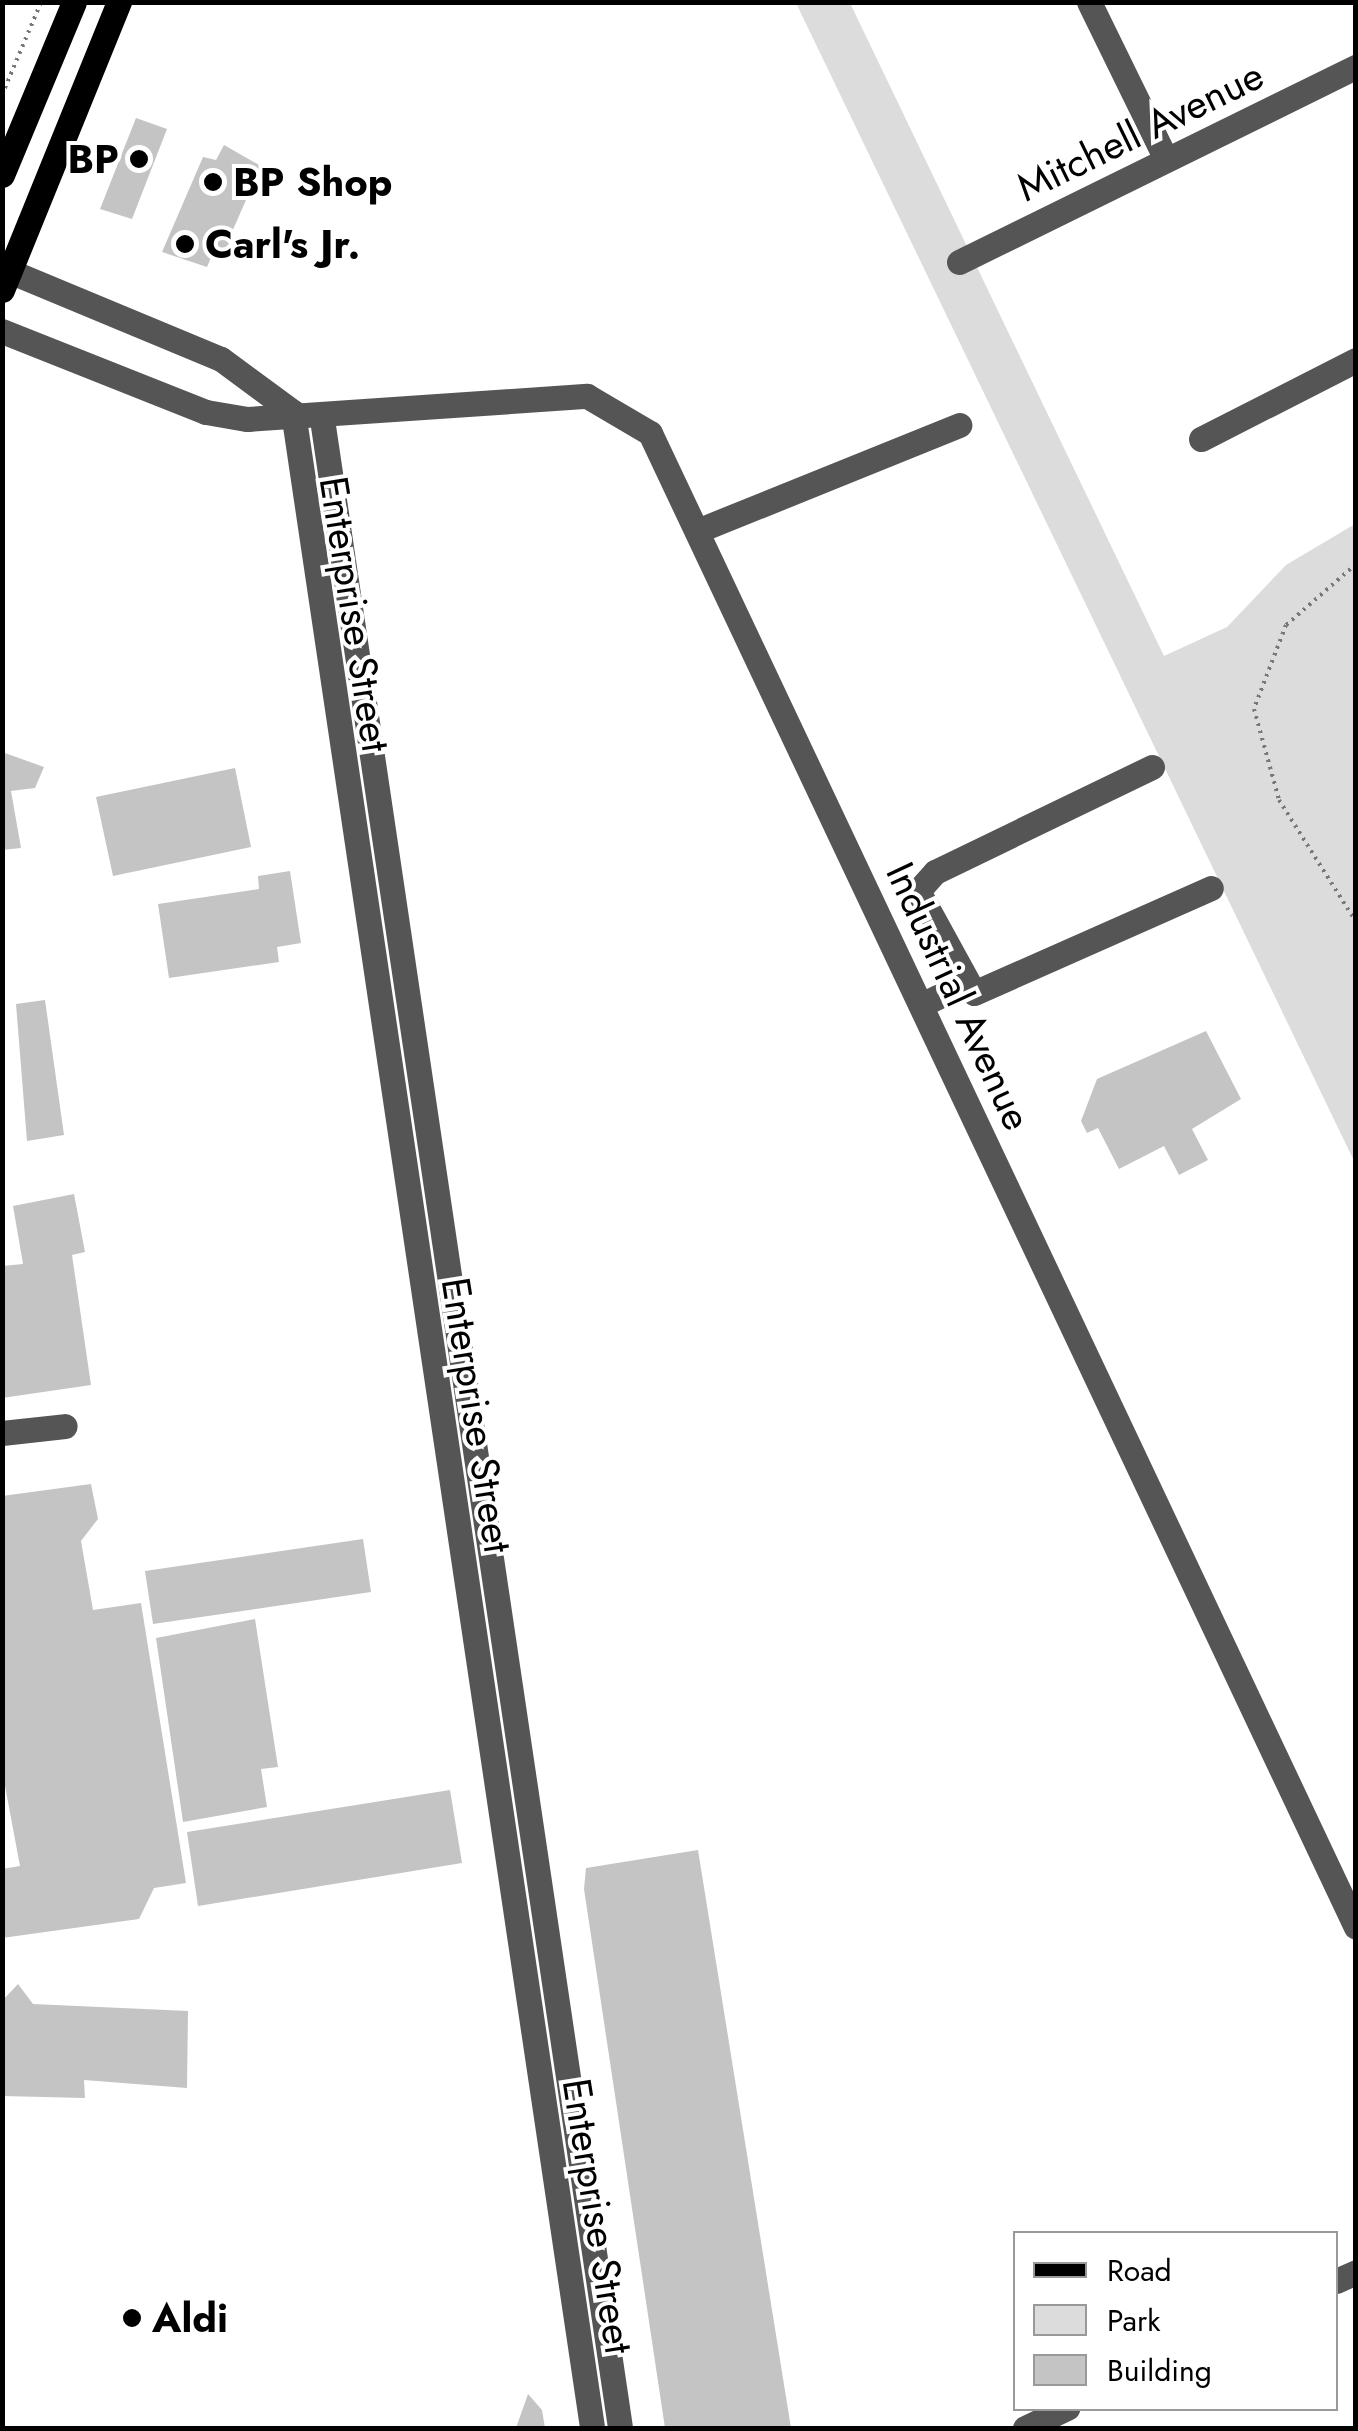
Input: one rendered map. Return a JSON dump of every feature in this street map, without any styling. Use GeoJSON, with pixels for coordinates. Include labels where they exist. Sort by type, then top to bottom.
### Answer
{"type":"FeatureCollection","features":[{"type":"Feature","properties":{"kind":"main road"},"geometry":{"type":"LineString","coordinates":[[2,175],[74,2]]}},
{"type":"Feature","properties":{"kind":"main road"},"geometry":{"type":"LineString","coordinates":[[5,277],[119,2]]}},
{"type":"Feature","properties":{"kind":"street"},"geometry":{"type":"LineString","coordinates":[[1089,2],[1166,159]]}},
{"type":"Feature","properties":{"kind":"street","name":"Mitchell Avenue"},"geometry":{"type":"LineString","coordinates":[[959,262],[1356,68]]}},
{"type":"Feature","properties":{"kind":"street","name":"Industrial Avenue"},"geometry":{"type":"LineString","coordinates":[[5,277],[221,359],[293,412]]}},
{"type":"Feature","properties":{"kind":"street","name":"Industrial Avenue"},"geometry":{"type":"LineString","coordinates":[[2,331],[206,412],[293,412],[322,419],[600,399],[650,433],[1356,1927]]}},
{"type":"Feature","properties":{"kind":"street"},"geometry":{"type":"LineString","coordinates":[[1201,439],[1356,360]]}},
{"type":"Feature","properties":{"kind":"street","name":"Enterprise Street"},"geometry":{"type":"LineString","coordinates":[[293,412],[592,2428]]}},
{"type":"Feature","properties":{"kind":"street","name":"Enterprise Street"},"geometry":{"type":"LineString","coordinates":[[322,419],[620,2428]]}},
{"type":"Feature","properties":{"kind":"street"},"geometry":{"type":"LineString","coordinates":[[697,530],[959,425]]}},
{"type":"Feature","properties":{"kind":"street"},"geometry":{"type":"LineString","coordinates":[[876,910],[918,891],[934,872],[1152,766]]}},
{"type":"Feature","properties":{"kind":"street"},"geometry":{"type":"LineString","coordinates":[[918,891],[964,984],[980,993],[1211,888]]}},
{"type":"Feature","properties":{"kind":"street"},"geometry":{"type":"LineString","coordinates":[[922,1004],[964,984]]}},
{"type":"Feature","properties":{"kind":"street"},"geometry":{"type":"LineString","coordinates":[[2,1434],[65,1426]]}},
{"type":"Feature","properties":{"kind":"street"},"geometry":{"type":"LineString","coordinates":[[1024,2428],[1056,2417]]}},
{"type":"Feature","properties":{"kind":"path"},"geometry":{"type":"LineString","coordinates":[[2,95],[41,2]]}},
{"type":"Feature","properties":{"kind":"path"},"geometry":{"type":"LineString","coordinates":[[1356,564],[1286,625],[1261,671],[1254,709],[1256,742],[1279,800],[1356,922]]}},
{"type":"Feature","properties":{"kind":"green space"},"geometry":{"type":"Polygon","coordinates":[[[796,3],[850,3],[1164,656],[1227,627],[1286,565],[1355,524],[1355,1163],[796,3]]]}},
{"type":"Feature","properties":{"kind":"building"},"geometry":{"type":"Polygon","coordinates":[[[136,118],[167,129],[132,219],[100,209],[136,118]]]}},
{"type":"Feature","properties":{"kind":"building"},"geometry":{"type":"Polygon","coordinates":[[[224,145],[261,166],[228,241],[240,246],[236,255],[216,246],[207,267],[162,252],[203,157],[216,160],[224,145]]]}},
{"type":"Feature","properties":{"kind":"building"},"geometry":{"type":"Polygon","coordinates":[[[2,752],[44,767],[35,788],[11,791],[21,848],[2,850],[2,752]]]}},
{"type":"Feature","properties":{"kind":"building"},"geometry":{"type":"Polygon","coordinates":[[[235,768],[251,847],[113,876],[96,797],[235,768]]]}},
{"type":"Feature","properties":{"kind":"building"},"geometry":{"type":"Polygon","coordinates":[[[290,871],[301,943],[277,947],[279,962],[169,978],[158,904],[259,889],[258,876],[290,871]]]}},
{"type":"Feature","properties":{"kind":"building"},"geometry":{"type":"Polygon","coordinates":[[[45,1000],[64,1135],[27,1141],[16,1004],[45,1000]]]}},
{"type":"Feature","properties":{"kind":"building"},"geometry":{"type":"Polygon","coordinates":[[[1206,1031],[1241,1099],[1192,1129],[1208,1160],[1179,1175],[1164,1146],[1119,1169],[1098,1128],[1087,1133],[1081,1121],[1097,1079],[1206,1031]]]}},
{"type":"Feature","properties":{"kind":"building"},"geometry":{"type":"Polygon","coordinates":[[[74,1194],[85,1252],[72,1255],[91,1385],[2,1398],[2,1266],[23,1264],[13,1206],[74,1194]]]}},
{"type":"Feature","properties":{"kind":"building"},"geometry":{"type":"Polygon","coordinates":[[[91,1484],[98,1519],[81,1541],[93,1610],[141,1603],[186,1883],[154,1888],[139,1919],[2,1938],[2,1869],[20,1866],[2,1770],[2,1496],[91,1484]]]}},
{"type":"Feature","properties":{"kind":"building"},"geometry":{"type":"Polygon","coordinates":[[[363,1539],[371,1592],[153,1624],[145,1571],[363,1539]]]}},
{"type":"Feature","properties":{"kind":"building"},"geometry":{"type":"Polygon","coordinates":[[[255,1619],[278,1767],[261,1769],[267,1807],[183,1822],[156,1638],[255,1619]]]}},
{"type":"Feature","properties":{"kind":"building"},"geometry":{"type":"Polygon","coordinates":[[[450,1790],[462,1863],[198,1906],[187,1832],[450,1790]]]}},
{"type":"Feature","properties":{"kind":"building"},"geometry":{"type":"Polygon","coordinates":[[[698,1850],[791,2428],[665,2428],[584,1889],[586,1868],[698,1850]]]}},
{"type":"Feature","properties":{"kind":"building"},"geometry":{"type":"Polygon","coordinates":[[[18,1984],[33,2004],[188,2011],[187,2088],[84,2080],[85,2098],[2,2096],[2,2001],[18,1984]]]}},
{"type":"Feature","properties":{"kind":"building"},"geometry":{"type":"Polygon","coordinates":[[[528,2394],[542,2410],[545,2428],[516,2428],[528,2394]]]}},
{"type":"Feature","properties":{"kind":"place","name":"BP"},"geometry":{"type":"Point","coordinates":[139,159]}},
{"type":"Feature","properties":{"kind":"place","name":"BP Shop"},"geometry":{"type":"Point","coordinates":[213,182]}},
{"type":"Feature","properties":{"kind":"place","name":"Carl's Jr."},"geometry":{"type":"Point","coordinates":[185,244]}},
{"type":"Feature","properties":{"kind":"place","name":"Aldi"},"geometry":{"type":"Point","coordinates":[132,2318]}}]}
